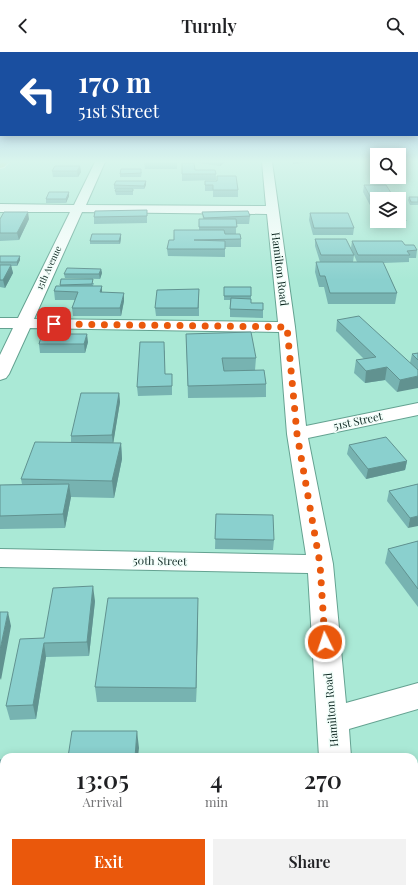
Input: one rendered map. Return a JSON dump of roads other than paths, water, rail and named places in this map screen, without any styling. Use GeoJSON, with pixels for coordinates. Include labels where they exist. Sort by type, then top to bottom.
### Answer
{"type":"FeatureCollection","features":[{"type":"Feature","properties":{"kind":"street","name":"15th Avenue"},"geometry":{"type":"LineString","coordinates":[[0,374],[81,201]]}},
{"type":"Feature","properties":{"kind":"street","name":"Hamilton Road"},"geometry":{"type":"LineString","coordinates":[[271,201],[287,327],[297,434],[320,564],[335,753]]}},
{"type":"Feature","properties":{"kind":"street"},"geometry":{"type":"LineString","coordinates":[[0,208],[272,210]]}},
{"type":"Feature","properties":{"kind":"street"},"geometry":{"type":"LineString","coordinates":[[0,323],[287,327]]}},
{"type":"Feature","properties":{"kind":"street","name":"51st Street"},"geometry":{"type":"LineString","coordinates":[[297,434],[418,409]]}},
{"type":"Feature","properties":{"kind":"street","name":"50th Street"},"geometry":{"type":"LineString","coordinates":[[0,558],[320,564]]}},
{"type":"Feature","properties":{"kind":"street"},"geometry":{"type":"LineString","coordinates":[[331,721],[418,696]]}}]}
